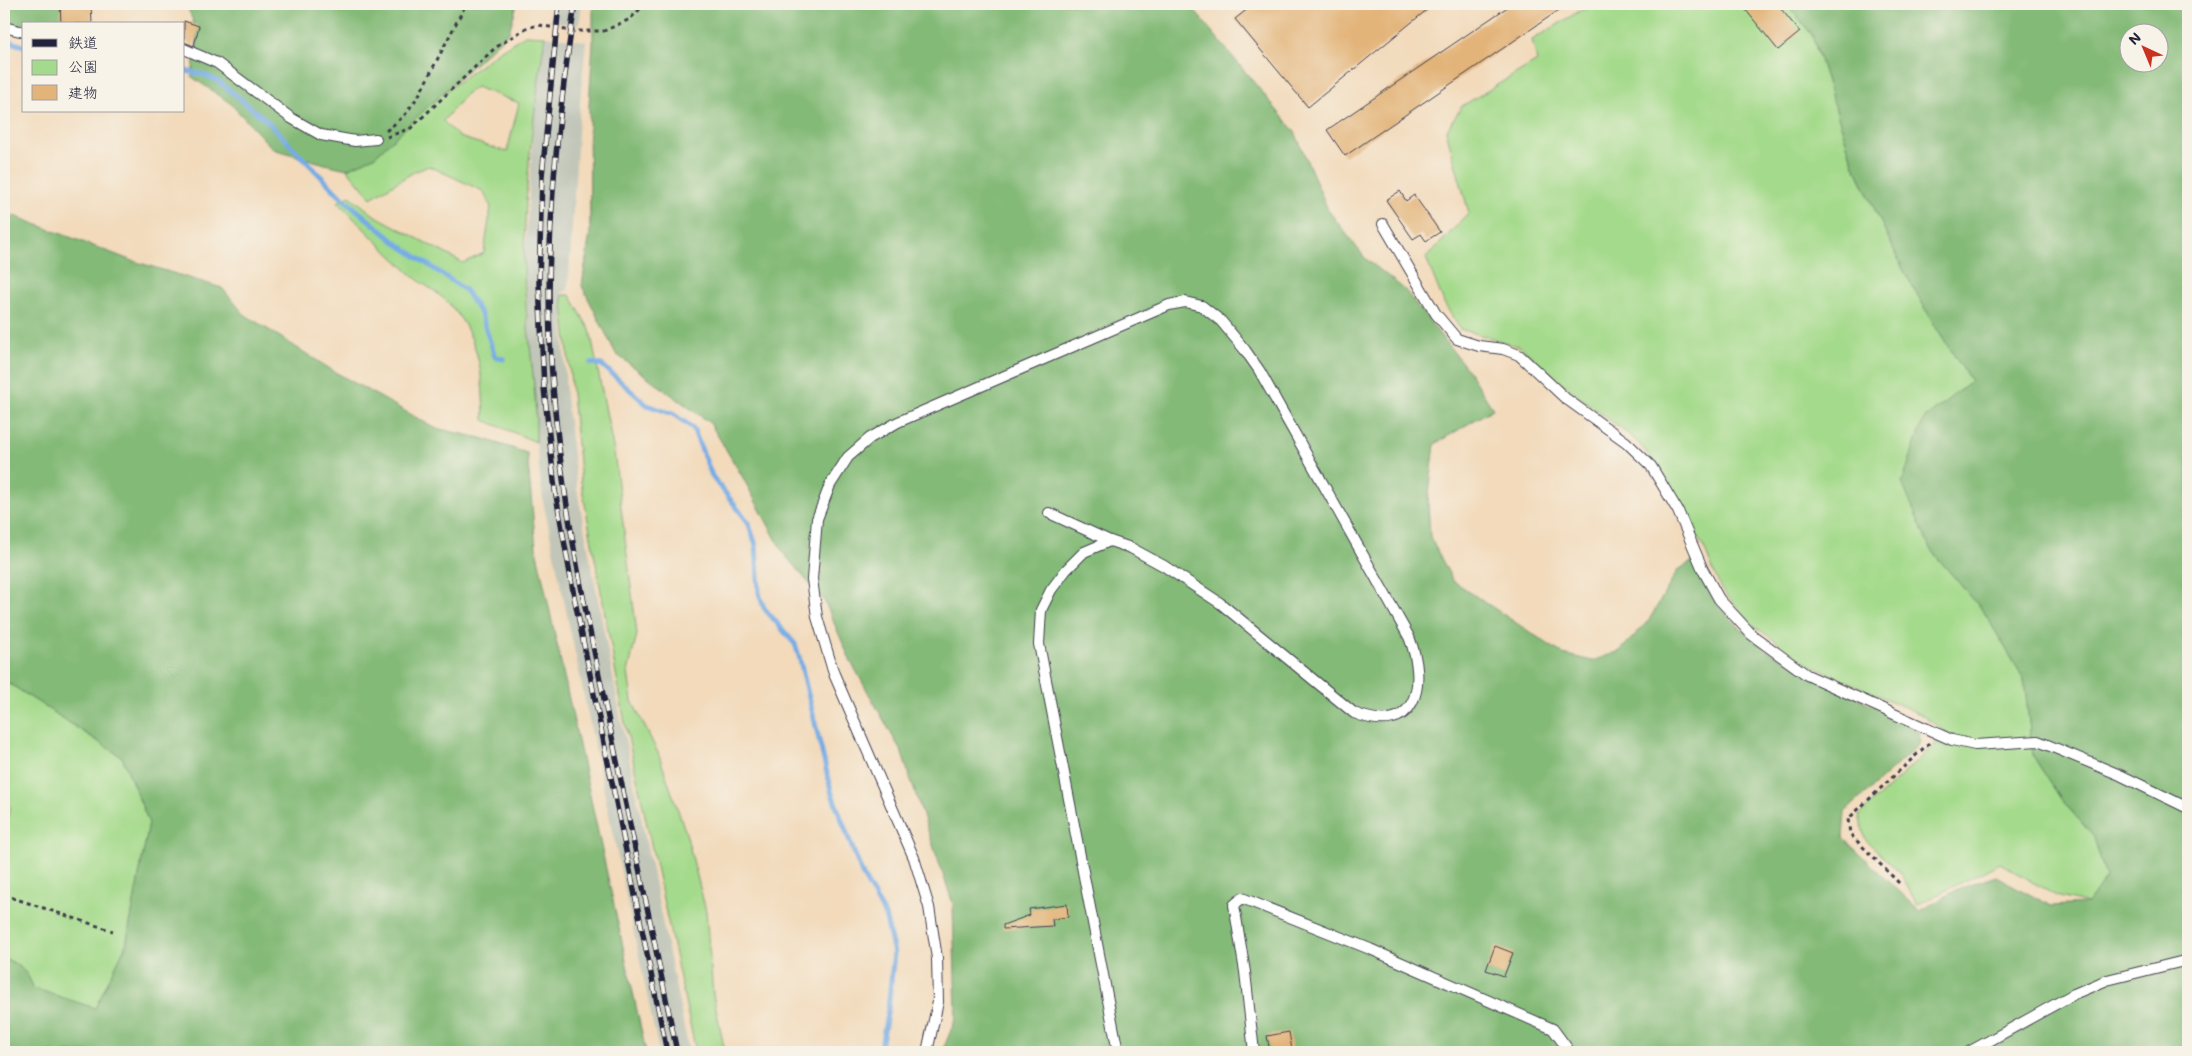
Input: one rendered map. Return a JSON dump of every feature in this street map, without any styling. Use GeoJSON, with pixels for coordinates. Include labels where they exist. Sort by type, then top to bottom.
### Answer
{"type":"FeatureCollection","features":[{"type":"Feature","properties":{"kind":"lane"},"geometry":{"type":"LineString","coordinates":[[4,27],[22,32]]}},
{"type":"Feature","properties":{"kind":"lane"},"geometry":{"type":"LineString","coordinates":[[185,49],[217,63],[291,118],[321,136],[355,141],[376,138]]}},
{"type":"Feature","properties":{"kind":"lane"},"geometry":{"type":"LineString","coordinates":[[1383,224],[1436,314],[1457,339],[1479,346],[1503,349],[1518,355],[1565,398],[1626,442],[1651,466],[1678,511],[1703,570],[1719,600],[1752,635],[1807,675],[1952,740],[1975,745],[2038,742],[2120,775],[2188,808]]}},
{"type":"Feature","properties":{"kind":"lane"},"geometry":{"type":"LineString","coordinates":[[927,1052],[938,1002],[937,958],[929,907],[914,858],[834,674],[817,617],[812,579],[817,520],[830,485],[848,457],[870,438],[898,422],[1169,305],[1185,302],[1202,306],[1221,320],[1259,370],[1409,637],[1418,665],[1415,699],[1405,712],[1394,719],[1363,716],[1354,713],[1220,603],[1164,566],[1131,548],[1110,541],[1049,513]]}},
{"type":"Feature","properties":{"kind":"lane"},"geometry":{"type":"LineString","coordinates":[[1110,541],[1084,552],[1066,570],[1051,590],[1042,610],[1039,644],[1118,1052]]}},
{"type":"Feature","properties":{"kind":"lane"},"geometry":{"type":"LineString","coordinates":[[1254,1052],[1245,972],[1234,905],[1242,898],[1379,953],[1553,1029],[1570,1052]]}},
{"type":"Feature","properties":{"kind":"lane"},"geometry":{"type":"LineString","coordinates":[[1968,1052],[2074,994],[2107,980],[2188,960]]}},
{"type":"Feature","properties":{"kind":"path"},"geometry":{"type":"LineString","coordinates":[[376,138],[404,116],[419,95],[466,4]]}},
{"type":"Feature","properties":{"kind":"path"},"geometry":{"type":"LineString","coordinates":[[376,138],[393,136],[411,128],[495,48],[526,28],[539,26],[571,31],[604,30],[630,19],[644,4]]}},
{"type":"Feature","properties":{"kind":"path"},"geometry":{"type":"LineString","coordinates":[[1899,882],[1850,834],[1848,820],[1938,734]]}},
{"type":"Feature","properties":{"kind":"path"},"geometry":{"type":"LineString","coordinates":[[4,895],[113,930]]}},
{"type":"Feature","properties":{"kind":"shaded area"},"geometry":{"type":"Polygon","coordinates":[[[552,4],[582,4],[579,25],[550,21],[552,4]]]}},
{"type":"Feature","properties":{"kind":"shaded area"},"geometry":{"type":"Polygon","coordinates":[[[545,36],[586,41],[580,101],[568,290],[562,292],[566,397],[577,490],[622,724],[689,1052],[659,1052],[543,501],[536,442],[524,264],[535,105],[545,36]]]}},
{"type":"Feature","properties":{"kind":"green space"},"geometry":{"type":"Polygon","coordinates":[[[4,4],[69,4],[64,22],[22,22],[22,30],[4,25],[4,4]]]}},
{"type":"Feature","properties":{"kind":"green space"},"geometry":{"type":"Polygon","coordinates":[[[186,4],[517,4],[509,32],[374,157],[347,169],[273,149],[230,103],[192,77],[197,38],[193,20],[186,4]]]}},
{"type":"Feature","properties":{"kind":"green space"},"geometry":{"type":"Polygon","coordinates":[[[593,4],[1189,4],[1295,132],[1328,210],[1365,258],[1404,289],[1467,369],[1493,409],[1435,444],[1428,502],[1430,537],[1453,581],[1563,654],[1592,661],[1620,651],[1649,620],[1678,570],[1693,561],[1714,601],[1740,628],[1768,651],[1910,725],[1919,733],[1921,743],[1845,812],[1843,838],[1920,911],[1958,889],[1996,876],[2051,906],[2087,904],[2106,878],[2094,837],[2061,799],[2033,756],[2024,679],[1984,612],[1930,549],[1902,483],[1923,420],[1971,381],[1938,331],[1904,271],[1853,163],[1812,35],[1787,4],[2188,4],[2188,1052],[942,1052],[956,1018],[953,904],[901,751],[850,660],[825,602],[784,554],[742,476],[710,423],[616,354],[582,286],[590,233],[589,106],[593,43],[593,4]]]}},
{"type":"Feature","properties":{"kind":"green space"},"geometry":{"type":"Polygon","coordinates":[[[1610,4],[1787,4],[1812,35],[1853,163],[1904,271],[1938,331],[1971,381],[1923,420],[1930,549],[1984,612],[2024,679],[2033,756],[2061,799],[2094,837],[2106,878],[2088,904],[2056,896],[2000,863],[1917,905],[1901,874],[1865,839],[1859,815],[1947,733],[1920,714],[1808,664],[1754,626],[1721,589],[1705,550],[1663,473],[1637,441],[1569,389],[1521,347],[1460,329],[1444,303],[1426,258],[1469,213],[1446,131],[1462,106],[1537,61],[1532,40],[1583,9],[1610,4]]]}},
{"type":"Feature","properties":{"kind":"green space"},"geometry":{"type":"Polygon","coordinates":[[[525,35],[545,36],[530,149],[524,235],[526,308],[535,397],[536,442],[484,420],[482,386],[477,354],[464,324],[443,298],[412,275],[338,202],[350,196],[374,215],[463,263],[484,253],[491,207],[483,191],[429,166],[414,172],[371,198],[347,169],[374,157],[428,105],[495,54],[525,35]],[[476,87],[466,94],[443,121],[459,137],[507,152],[519,103],[476,87]]]}},
{"type":"Feature","properties":{"kind":"green space"},"geometry":{"type":"Polygon","coordinates":[[[4,212],[130,260],[222,288],[244,314],[335,372],[435,428],[481,438],[527,453],[536,548],[646,1052],[4,1052],[4,958],[22,969],[33,988],[95,1008],[126,945],[149,823],[122,757],[4,680],[4,212]]]}},
{"type":"Feature","properties":{"kind":"green space"},"geometry":{"type":"Polygon","coordinates":[[[562,295],[570,295],[590,330],[614,452],[637,634],[628,672],[632,701],[658,753],[686,833],[706,911],[713,994],[725,1052],[696,1052],[625,723],[581,482],[562,295]]]}},
{"type":"Feature","properties":{"kind":"green space"},"geometry":{"type":"Polygon","coordinates":[[[4,680],[122,757],[149,823],[126,945],[95,1009],[33,988],[22,969],[4,958],[4,825],[11,807],[4,801],[4,680]]]}},
{"type":"Feature","properties":{"kind":"building"},"geometry":{"type":"Polygon","coordinates":[[[60,4],[91,4],[92,22],[61,22],[60,4]]]}},
{"type":"Feature","properties":{"kind":"building"},"geometry":{"type":"Polygon","coordinates":[[[1254,4],[1434,4],[1308,107],[1235,19],[1254,4]]]}},
{"type":"Feature","properties":{"kind":"building"},"geometry":{"type":"Polygon","coordinates":[[[1512,4],[1568,4],[1345,156],[1327,130],[1512,4]]]}},
{"type":"Feature","properties":{"kind":"building"},"geometry":{"type":"Polygon","coordinates":[[[1741,4],[1777,4],[1800,32],[1778,50],[1741,4]]]}},
{"type":"Feature","properties":{"kind":"building"},"geometry":{"type":"Polygon","coordinates":[[[184,22],[199,26],[194,46],[185,42],[184,22]]]}},
{"type":"Feature","properties":{"kind":"building"},"geometry":{"type":"Polygon","coordinates":[[[1400,191],[1406,201],[1414,195],[1440,232],[1426,241],[1421,234],[1413,239],[1386,200],[1400,191]]]}},
{"type":"Feature","properties":{"kind":"building"},"geometry":{"type":"Polygon","coordinates":[[[1067,904],[1068,917],[1052,919],[1053,926],[1003,929],[1003,925],[1030,915],[1029,909],[1067,904]]]}},
{"type":"Feature","properties":{"kind":"building"},"geometry":{"type":"Polygon","coordinates":[[[1495,946],[1513,953],[1504,976],[1486,970],[1495,946]]]}},
{"type":"Feature","properties":{"kind":"building"},"geometry":{"type":"Polygon","coordinates":[[[1289,1032],[1292,1050],[1270,1052],[1267,1036],[1289,1032]]]}},
{"type":"Feature","properties":{"kind":"waterway"},"geometry":{"type":"LineString","coordinates":[[4,40],[22,45]]}},
{"type":"Feature","properties":{"kind":"waterway"},"geometry":{"type":"LineString","coordinates":[[185,71],[202,74],[218,81],[267,121],[339,195],[395,242],[465,290],[481,314],[495,357],[504,359]]}},
{"type":"Feature","properties":{"kind":"waterway"},"geometry":{"type":"LineString","coordinates":[[591,363],[602,365],[647,405],[673,414],[693,428],[712,476],[748,522],[756,545],[759,593],[764,608],[795,644],[832,794],[863,876],[885,915],[894,953],[888,1009],[880,1052]]}},
{"type":"Feature","properties":{"kind":"railway"},"geometry":{"type":"LineString","coordinates":[[559,4],[542,176],[539,283],[544,388],[555,490],[574,596],[667,1052]]}},
{"type":"Feature","properties":{"kind":"railway"},"geometry":{"type":"LineString","coordinates":[[575,4],[562,99],[550,243],[549,291],[553,387],[562,469],[582,591],[677,1052]]}}]}
